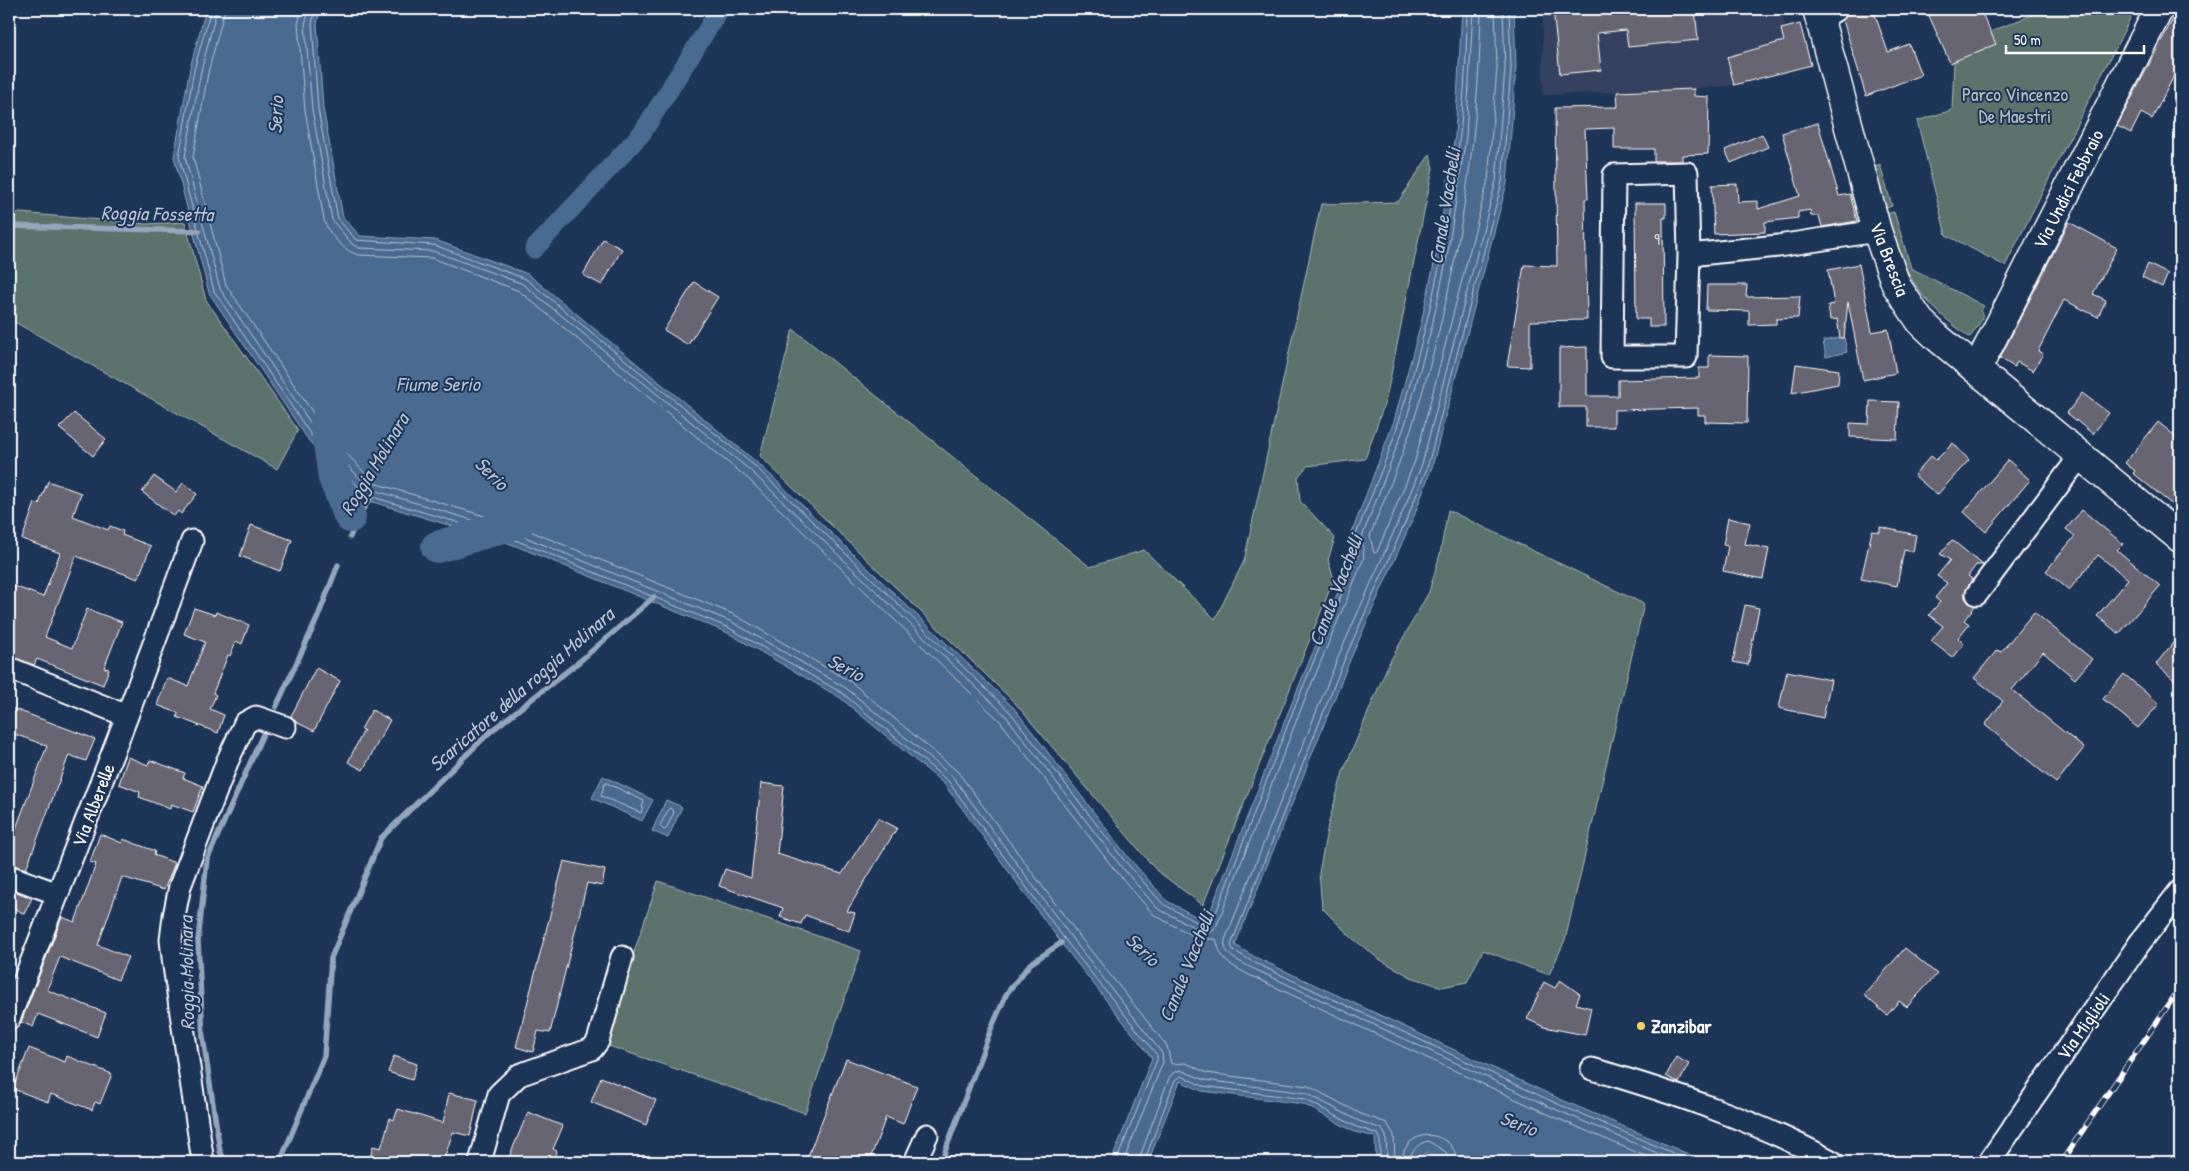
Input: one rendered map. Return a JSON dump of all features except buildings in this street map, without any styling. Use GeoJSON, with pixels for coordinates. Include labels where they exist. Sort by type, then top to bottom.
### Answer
{"type":"FeatureCollection","features":[{"type":"Feature","properties":{"kind":"street","name":"Via Undici Febbraio"},"geometry":{"type":"LineString","coordinates":[[1977,369],[2159,9]]}},
{"type":"Feature","properties":{"kind":"street","name":"Via Brescia"},"geometry":{"type":"LineString","coordinates":[[1824,13],[1877,230],[1896,285],[1907,304],[1938,338],[2180,538]]}},
{"type":"Feature","properties":{"kind":"street"},"geometry":{"type":"LineString","coordinates":[[1687,173],[1688,256],[1686,357],[1612,356],[1614,174],[1687,173]]}},
{"type":"Feature","properties":{"kind":"street"},"geometry":{"type":"LineString","coordinates":[[1688,256],[1778,246],[1877,230]]}},
{"type":"Feature","properties":{"kind":"street"},"geometry":{"type":"LineString","coordinates":[[1977,594],[2081,455]]}},
{"type":"Feature","properties":{"kind":"street","name":"Via Alberelle"},"geometry":{"type":"LineString","coordinates":[[9,1019],[128,716],[192,541]]}},
{"type":"Feature","properties":{"kind":"street"},"geometry":{"type":"LineString","coordinates":[[9,668],[128,716]]}},
{"type":"Feature","properties":{"kind":"street"},"geometry":{"type":"LineString","coordinates":[[203,1162],[171,940],[180,886],[226,762],[244,723],[256,717],[285,727]]}},
{"type":"Feature","properties":{"kind":"street"},"geometry":{"type":"LineString","coordinates":[[9,876],[58,894]]}},
{"type":"Feature","properties":{"kind":"street","name":"Via Miglioli"},"geometry":{"type":"LineString","coordinates":[[1989,1162],[2140,944],[2180,891]]}},
{"type":"Feature","properties":{"kind":"street"},"geometry":{"type":"LineString","coordinates":[[480,1162],[499,1094],[519,1075],[592,1049],[598,1041],[622,957]]}},
{"type":"Feature","properties":{"kind":"street"},"geometry":{"type":"LineString","coordinates":[[1592,1069],[1670,1091],[1785,1136],[1832,1162]]}},
{"type":"Feature","properties":{"kind":"street"},"geometry":{"type":"LineString","coordinates":[[915,1162],[928,1135]]}},
{"type":"Feature","properties":{"kind":"shaded area"},"geometry":{"type":"Polygon","coordinates":[[[1543,9],[1780,9],[1786,28],[1781,30],[1784,41],[1727,57],[1734,85],[1694,89],[1543,95],[1543,9]]]}},
{"type":"Feature","properties":{"kind":"green space","name":"Parco Vincenzo De Maestri"},"geometry":{"type":"Polygon","coordinates":[[[2046,9],[2135,9],[2005,266],[1946,235],[1917,121],[1952,110],[1954,61],[1995,44],[1990,32],[2046,9]]]}},
{"type":"Feature","properties":{"kind":"green space"},"geometry":{"type":"Polygon","coordinates":[[[1430,154],[1433,168],[1386,399],[1365,459],[1307,466],[1298,477],[1300,501],[1335,538],[1328,560],[1334,579],[1203,905],[1157,871],[1016,704],[760,456],[793,329],[1090,567],[1144,550],[1215,619],[1244,561],[1321,204],[1398,202],[1430,154]]]}},
{"type":"Feature","properties":{"kind":"green space"},"geometry":{"type":"Polygon","coordinates":[[[1880,165],[1892,206],[1883,209],[1873,168],[1880,165]]]}},
{"type":"Feature","properties":{"kind":"green space"},"geometry":{"type":"Polygon","coordinates":[[[9,212],[146,224],[185,222],[206,300],[298,430],[277,469],[9,319],[9,212]]]}},
{"type":"Feature","properties":{"kind":"green space"},"geometry":{"type":"Polygon","coordinates":[[[1894,212],[1911,268],[1984,306],[1981,310],[1983,318],[1971,336],[1969,337],[1937,310],[1925,297],[1906,270],[1886,214],[1894,212]]]}},
{"type":"Feature","properties":{"kind":"green space"},"geometry":{"type":"Polygon","coordinates":[[[1448,510],[1644,604],[1565,940],[1549,975],[1483,950],[1467,982],[1442,987],[1411,977],[1379,959],[1352,938],[1322,908],[1319,873],[1328,825],[1343,772],[1388,665],[1429,592],[1440,554],[1448,510]]]}},
{"type":"Feature","properties":{"kind":"green space"},"geometry":{"type":"Polygon","coordinates":[[[658,881],[861,951],[805,1113],[603,1044],[658,881]]]}},
{"type":"Feature","properties":{"kind":"water","name":"Fiume Serio"},"geometry":{"type":"Polygon","coordinates":[[[206,9],[321,9],[317,23],[323,108],[343,217],[360,236],[435,240],[528,274],[759,464],[1014,708],[1128,857],[1167,901],[1206,922],[1289,710],[1354,553],[1353,545],[1349,540],[1394,421],[1421,323],[1436,255],[1455,136],[1462,9],[1514,9],[1516,68],[1507,183],[1432,467],[1414,516],[1350,660],[1235,945],[1255,957],[1562,1100],[1707,1162],[1441,1162],[1427,1152],[1419,1162],[1374,1162],[1376,1159],[1375,1137],[1355,1132],[1303,1104],[1202,1091],[1180,1081],[1148,1162],[1111,1162],[1152,1058],[1065,948],[944,784],[839,697],[728,633],[511,544],[363,499],[309,441],[209,293],[174,157],[190,68],[206,9]]]}},
{"type":"Feature","properties":{"kind":"water"},"geometry":{"type":"Polygon","coordinates":[[[1844,337],[1847,352],[1826,357],[1823,341],[1844,337]]]}},
{"type":"Feature","properties":{"kind":"water"},"geometry":{"type":"Polygon","coordinates":[[[603,776],[653,800],[642,821],[592,798],[603,776]]]}},
{"type":"Feature","properties":{"kind":"water"},"geometry":{"type":"Polygon","coordinates":[[[666,800],[682,807],[668,838],[652,831],[666,800]]]}},
{"type":"Feature","properties":{"kind":"waterway"},"geometry":{"type":"LineString","coordinates":[[534,249],[642,133],[720,9]]}},
{"type":"Feature","properties":{"kind":"waterway","name":"Roggia Fossetta"},"geometry":{"type":"LineString","coordinates":[[9,226],[199,231]]}},
{"type":"Feature","properties":{"kind":"waterway"},"geometry":{"type":"LineString","coordinates":[[326,422],[334,478],[350,517]]}},
{"type":"Feature","properties":{"kind":"waterway","name":"Roggia Molinara"},"geometry":{"type":"LineString","coordinates":[[350,537],[358,517],[372,495]]}},
{"type":"Feature","properties":{"kind":"waterway"},"geometry":{"type":"LineString","coordinates":[[437,547],[519,522]]}},
{"type":"Feature","properties":{"kind":"waterway","name":"Roggia Molinara"},"geometry":{"type":"LineString","coordinates":[[276,707],[317,619],[338,565]]}},
{"type":"Feature","properties":{"kind":"waterway","name":"Scaricatore della roggia Molinara"},"geometry":{"type":"LineString","coordinates":[[280,1162],[324,1056],[331,958],[381,838],[490,732],[580,661],[654,597]]}},
{"type":"Feature","properties":{"kind":"waterway","name":"Roggia Molinara"},"geometry":{"type":"LineString","coordinates":[[225,1162],[220,1151],[203,1037],[198,941],[207,860],[263,734]]}},
{"type":"Feature","properties":{"kind":"waterway"},"geometry":{"type":"LineString","coordinates":[[941,1162],[991,1029],[1007,993],[1030,964],[1061,943]]}},
{"type":"Feature","properties":{"kind":"railway"},"geometry":{"type":"LineString","coordinates":[[2061,1162],[2180,988]]}},
{"type":"Feature","properties":{"kind":"place","name":"Zanzibar"},"geometry":{"type":"Point","coordinates":[1641,1026]}},
{"type":"Feature","properties":{"kind":"water label","name":"Serio"},"geometry":{"type":"Point","coordinates":[275,115]}},
{"type":"Feature","properties":{"kind":"water label","name":"Canale Vacchelli"},"geometry":{"type":"Point","coordinates":[1444,206]}},
{"type":"Feature","properties":{"kind":"water label","name":"Serio"},"geometry":{"type":"Point","coordinates":[492,473]}},
{"type":"Feature","properties":{"kind":"water label","name":"Canale Vacchelli"},"geometry":{"type":"Point","coordinates":[1335,590]}},
{"type":"Feature","properties":{"kind":"water label","name":"Serio"},"geometry":{"type":"Point","coordinates":[846,667]}},
{"type":"Feature","properties":{"kind":"water label","name":"Serio"},"geometry":{"type":"Point","coordinates":[1143,949]}},
{"type":"Feature","properties":{"kind":"water label","name":"Canale Vacchelli"},"geometry":{"type":"Point","coordinates":[1186,966]}},
{"type":"Feature","properties":{"kind":"water label","name":"Serio"},"geometry":{"type":"Point","coordinates":[1519,1123]}}]}
